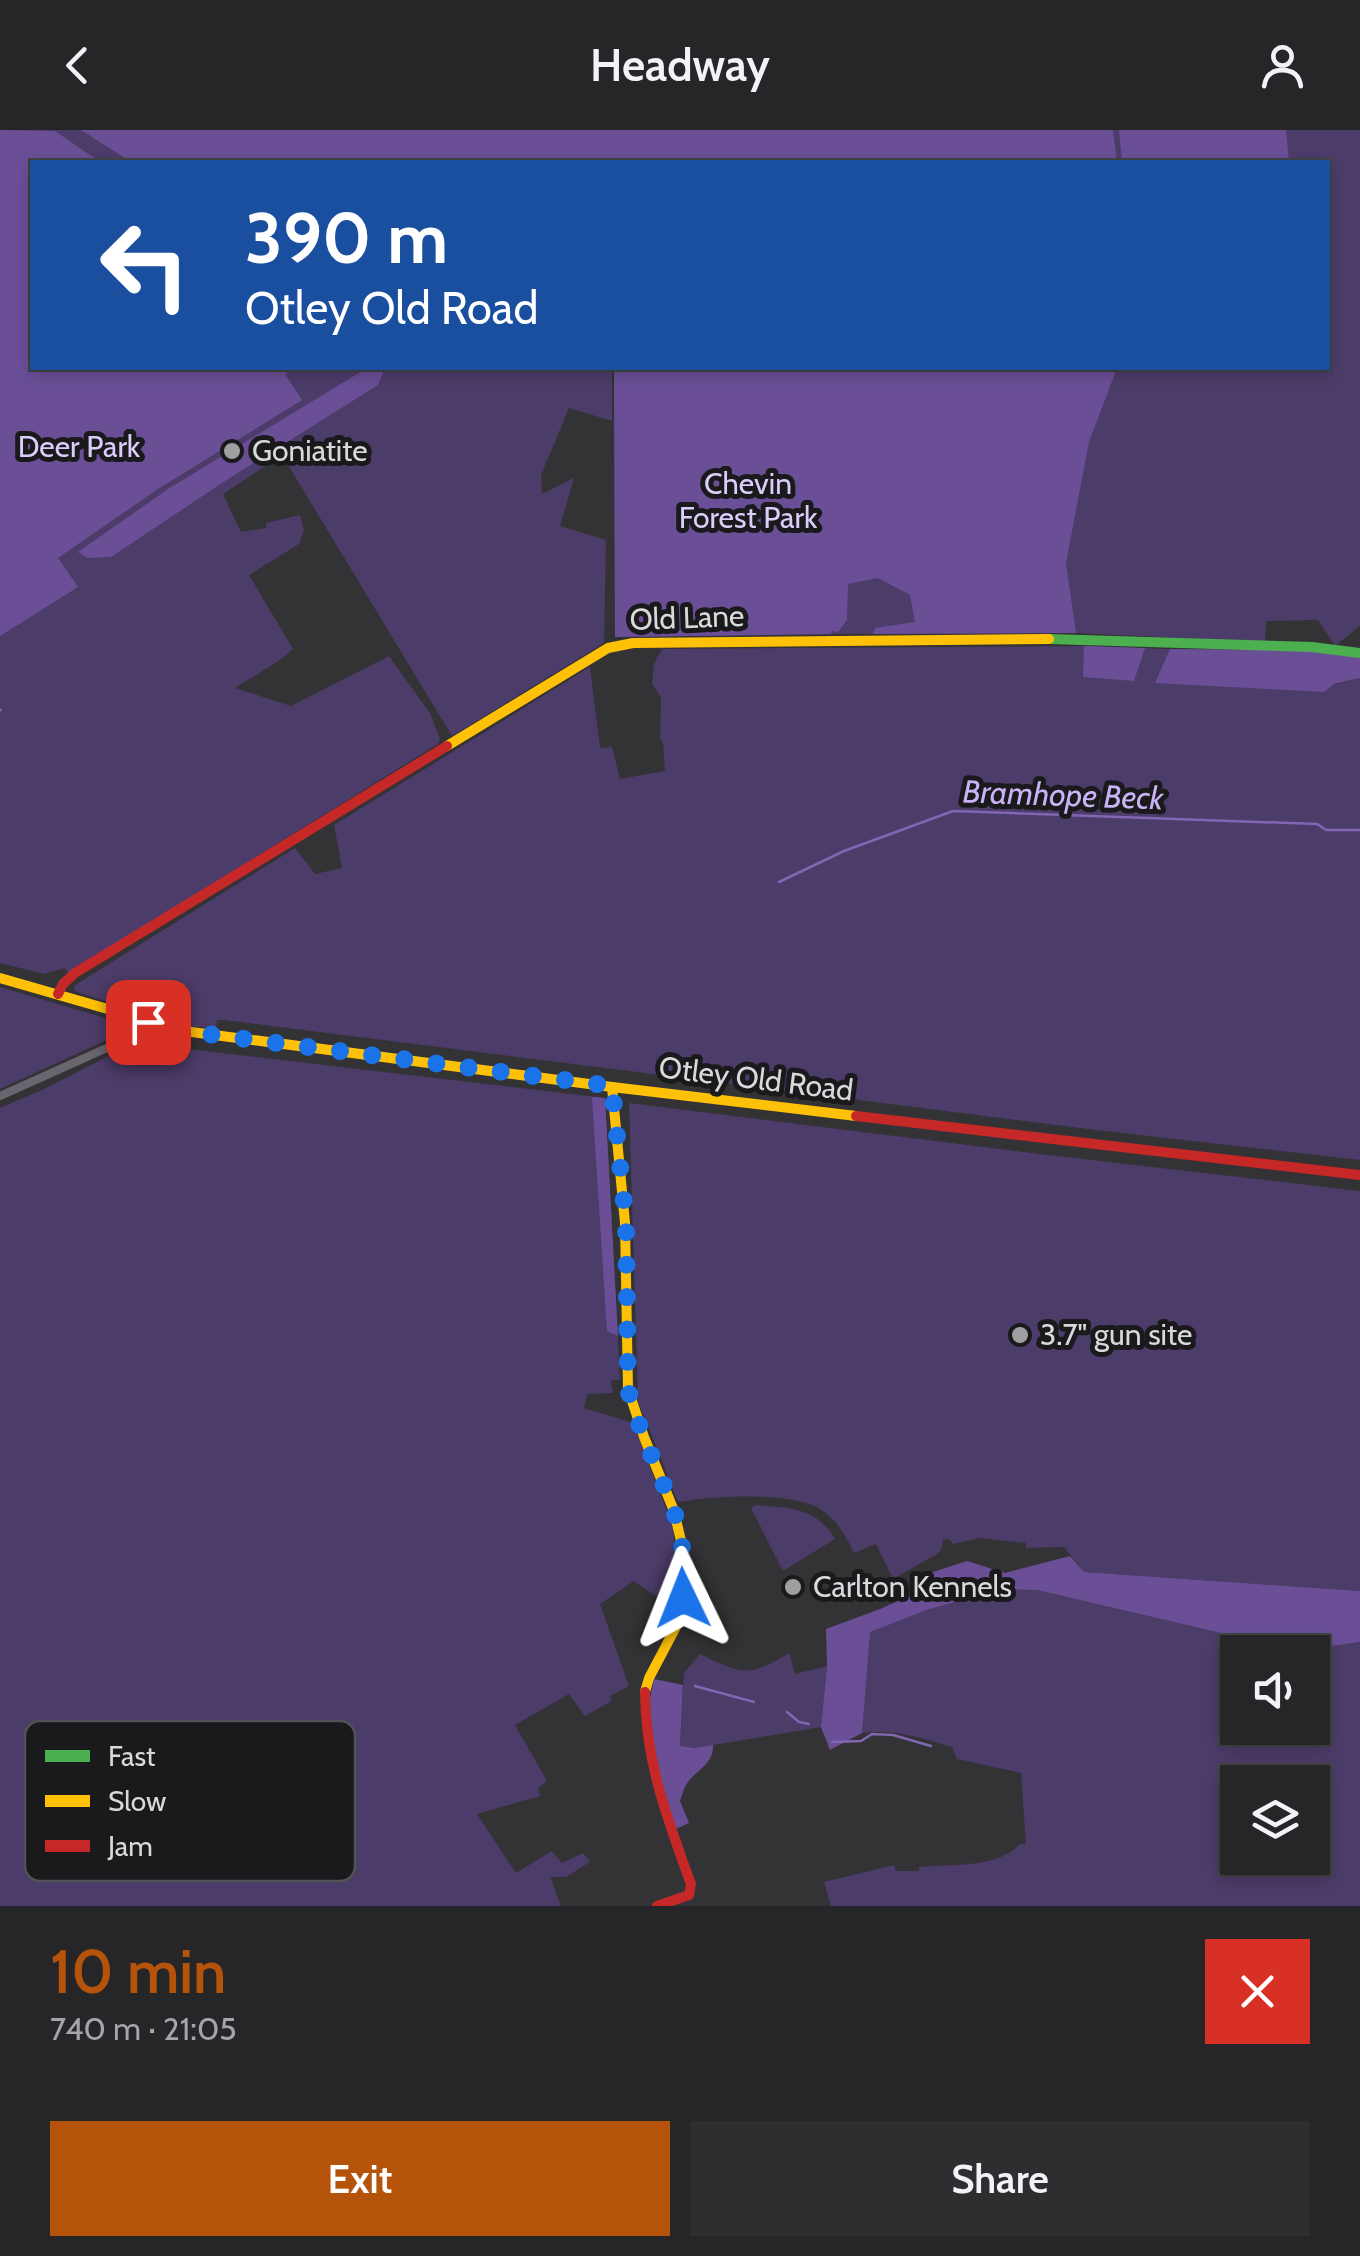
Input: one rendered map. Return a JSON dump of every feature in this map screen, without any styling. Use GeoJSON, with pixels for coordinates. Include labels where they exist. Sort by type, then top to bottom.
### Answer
{"type":"FeatureCollection","features":[{"type":"Feature","properties":{"kind":"street","name":"Old Lane"},"geometry":{"type":"LineString","coordinates":[[58,994],[76,973],[608,648],[632,643],[1072,639],[1360,652]]}},
{"type":"Feature","properties":{"kind":"street","name":"Otley Old Road"},"geometry":{"type":"LineString","coordinates":[[0,978],[184,1031],[1360,1176]]}},
{"type":"Feature","properties":{"kind":"street"},"geometry":{"type":"LineString","coordinates":[[0,1096],[129,1038],[148,1022]]}},
{"type":"Feature","properties":{"kind":"street"},"geometry":{"type":"LineString","coordinates":[[612,1086],[626,1223],[628,1390],[674,1510],[682,1545],[682,1612],[650,1678],[645,1709],[661,1803],[691,1884],[690,1895],[656,1906]]}},
{"type":"Feature","properties":{"kind":"green space"},"geometry":{"type":"Polygon","coordinates":[[[0,130],[1360,130],[1360,626],[1335,646],[1318,620],[1266,621],[1265,642],[1076,633],[615,637],[614,370],[1330,370],[1330,160],[30,160],[30,370],[612,370],[612,421],[569,408],[541,475],[542,494],[574,478],[560,526],[606,540],[604,643],[452,736],[282,455],[223,494],[241,532],[266,528],[266,523],[300,515],[304,530],[299,544],[249,575],[293,649],[235,688],[291,706],[389,656],[430,713],[440,739],[438,744],[68,973],[65,968],[44,974],[0,963],[0,130]]]}},
{"type":"Feature","properties":{"kind":"green space","name":"Deer Park"},"geometry":{"type":"Polygon","coordinates":[[[0,130],[55,131],[97,160],[30,160],[30,370],[291,370],[285,374],[302,400],[158,489],[58,558],[78,587],[0,636],[0,130]]]}},
{"type":"Feature","properties":{"kind":"green space"},"geometry":{"type":"Polygon","coordinates":[[[81,130],[1113,130],[1117,160],[128,160],[81,130]]]}},
{"type":"Feature","properties":{"kind":"green space"},"geometry":{"type":"Polygon","coordinates":[[[1119,130],[1286,130],[1289,160],[1122,160],[1119,130]]]}},
{"type":"Feature","properties":{"kind":"green space"},"geometry":{"type":"Polygon","coordinates":[[[364,370],[384,370],[378,385],[111,557],[88,558],[78,552],[168,489],[364,370]]]}},
{"type":"Feature","properties":{"kind":"green space","name":"Chevin Forest Park"},"geometry":{"type":"Polygon","coordinates":[[[614,370],[1116,370],[1089,442],[1066,563],[1076,633],[873,634],[875,628],[915,622],[910,595],[878,578],[848,584],[847,620],[838,632],[831,634],[615,637],[614,370]]]}},
{"type":"Feature","properties":{"kind":"green space"},"geometry":{"type":"Polygon","coordinates":[[[1084,646],[1314,650],[1328,686],[1360,678],[1360,1160],[224,1020],[217,1020],[216,1028],[182,1026],[74,991],[75,985],[295,848],[315,874],[342,868],[334,825],[590,667],[600,748],[612,747],[620,779],[665,771],[660,739],[661,697],[652,684],[654,664],[662,649],[1084,646]]]}},
{"type":"Feature","properties":{"kind":"green space"},"geometry":{"type":"Polygon","coordinates":[[[1084,646],[1145,648],[1134,681],[1083,677],[1084,646]]]}},
{"type":"Feature","properties":{"kind":"green space"},"geometry":{"type":"Polygon","coordinates":[[[1170,649],[1314,650],[1360,657],[1360,678],[1334,684],[1324,692],[1155,683],[1170,649]]]}},
{"type":"Feature","properties":{"kind":"green space"},"geometry":{"type":"Polygon","coordinates":[[[0,987],[129,1025],[133,1028],[0,1089],[0,987]]]}},
{"type":"Feature","properties":{"kind":"green space"},"geometry":{"type":"Polygon","coordinates":[[[159,1042],[172,1047],[605,1098],[620,1380],[611,1380],[613,1393],[587,1394],[584,1408],[633,1423],[673,1527],[678,1588],[676,1610],[634,1581],[600,1604],[629,1686],[585,1716],[569,1694],[515,1725],[547,1781],[538,1788],[540,1796],[477,1814],[516,1873],[552,1851],[562,1863],[583,1853],[590,1862],[566,1877],[550,1877],[561,1906],[0,1906],[0,1108],[132,1044],[159,1042]]]}},
{"type":"Feature","properties":{"kind":"green space"},"geometry":{"type":"Polygon","coordinates":[[[592,1097],[605,1098],[618,1336],[607,1331],[592,1097]]]}},
{"type":"Feature","properties":{"kind":"green space"},"geometry":{"type":"Polygon","coordinates":[[[629,1103],[1360,1191],[1360,1591],[1084,1572],[1064,1547],[1026,1548],[1026,1543],[980,1538],[953,1544],[949,1539],[943,1540],[937,1554],[893,1579],[876,1544],[854,1553],[831,1518],[808,1503],[751,1496],[678,1502],[638,1401],[629,1103]]]}},
{"type":"Feature","properties":{"kind":"green space"},"geometry":{"type":"Polygon","coordinates":[[[756,1505],[811,1515],[835,1539],[783,1571],[751,1508],[756,1505]]]}},
{"type":"Feature","properties":{"kind":"green space"},"geometry":{"type":"Polygon","coordinates":[[[1070,1556],[1084,1572],[1360,1591],[1360,1642],[1330,1646],[1330,1635],[1230,1635],[1037,1590],[1000,1589],[870,1632],[862,1733],[830,1750],[821,1727],[826,1629],[930,1587],[935,1584],[930,1573],[967,1561],[1005,1573],[1070,1556]]]}},
{"type":"Feature","properties":{"kind":"green space"},"geometry":{"type":"Polygon","coordinates":[[[1000,1589],[1037,1590],[1230,1635],[1220,1635],[1220,1745],[1330,1745],[1330,1646],[1360,1642],[1360,1906],[831,1906],[824,1882],[894,1865],[896,1871],[919,1871],[919,1867],[987,1861],[1026,1844],[1021,1773],[957,1759],[952,1747],[919,1738],[886,1732],[862,1733],[869,1632],[1000,1589]]]}},
{"type":"Feature","properties":{"kind":"green space"},"geometry":{"type":"Polygon","coordinates":[[[789,1653],[795,1674],[827,1666],[821,1727],[695,1748],[680,1747],[684,1673],[700,1654],[736,1669],[754,1670],[789,1653]]]}},
{"type":"Feature","properties":{"kind":"green space"},"geometry":{"type":"Polygon","coordinates":[[[654,1679],[683,1685],[680,1746],[713,1745],[710,1758],[686,1785],[680,1801],[689,1823],[676,1829],[661,1785],[655,1749],[650,1702],[654,1679]]]}},
{"type":"Feature","properties":{"kind":"waterway","name":"Bramhope Beck"},"geometry":{"type":"LineString","coordinates":[[779,882],[844,851],[953,811],[1317,824],[1326,830],[1360,830]]}},
{"type":"Feature","properties":{"kind":"waterway"},"geometry":{"type":"LineString","coordinates":[[695,1686],[754,1702]]}},
{"type":"Feature","properties":{"kind":"waterway"},"geometry":{"type":"LineString","coordinates":[[787,1712],[799,1722],[809,1724]]}},
{"type":"Feature","properties":{"kind":"waterway"},"geometry":{"type":"LineString","coordinates":[[832,1742],[861,1741],[872,1734],[893,1735],[931,1746]]}},
{"type":"Feature","properties":{"kind":"traffic: fast"},"geometry":{"type":"LineString","coordinates":[[1049,639],[1312,647],[1360,653]]}},
{"type":"Feature","properties":{"kind":"traffic: slow"},"geometry":{"type":"LineString","coordinates":[[447,746],[608,648],[633,643],[1049,639]]}},
{"type":"Feature","properties":{"kind":"traffic: slow"},"geometry":{"type":"LineString","coordinates":[[0,978],[184,1031],[856,1116]]}},
{"type":"Feature","properties":{"kind":"traffic: slow"},"geometry":{"type":"LineString","coordinates":[[612,1087],[625,1223],[628,1389],[674,1511],[682,1545],[681,1612],[645,1692]]}},
{"type":"Feature","properties":{"kind":"traffic: jam"},"geometry":{"type":"LineString","coordinates":[[58,994],[75,973],[447,746]]}},
{"type":"Feature","properties":{"kind":"traffic: jam"},"geometry":{"type":"LineString","coordinates":[[856,1116],[1360,1175]]}},
{"type":"Feature","properties":{"kind":"traffic: jam"},"geometry":{"type":"LineString","coordinates":[[645,1692],[653,1766],[691,1884],[689,1895],[657,1906]]}},
{"type":"Feature","properties":{"kind":"place","name":"Goniatite"},"geometry":{"type":"Point","coordinates":[232,451]}},
{"type":"Feature","properties":{"kind":"place","name":"3.7\" gun site"},"geometry":{"type":"Point","coordinates":[1020,1335]}},
{"type":"Feature","properties":{"kind":"place","name":"Carlton Kennels"},"geometry":{"type":"Point","coordinates":[793,1587]}},
{"type":"Feature","properties":{"kind":"route"},"geometry":{"type":"LineString","coordinates":[[148,1022],[184,1031],[612,1086],[626,1223],[628,1390],[674,1510],[682,1545],[683,1598]]}}]}
